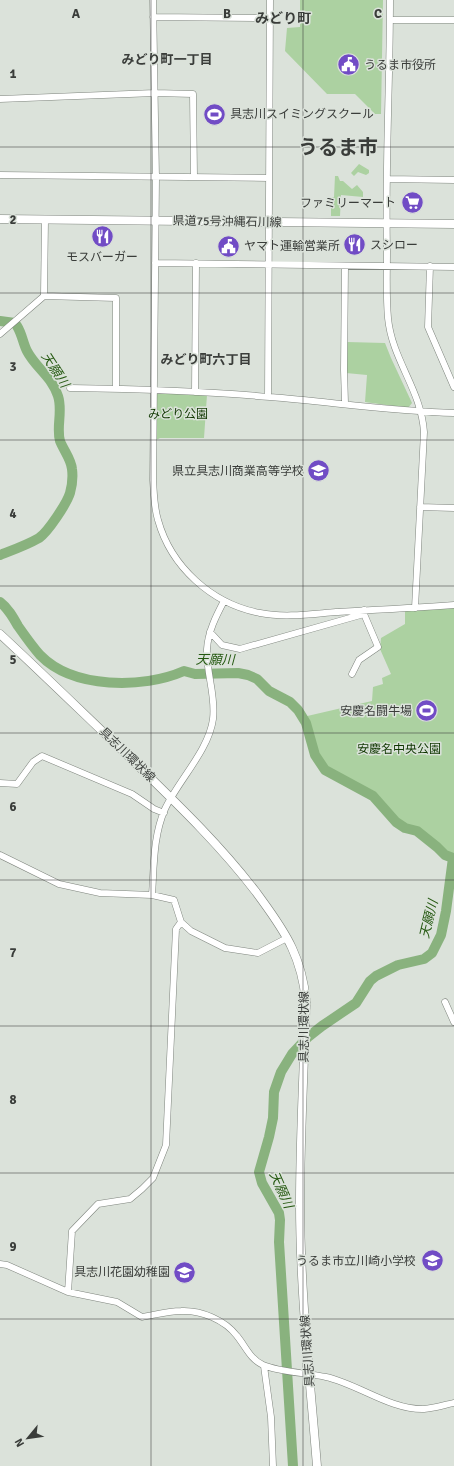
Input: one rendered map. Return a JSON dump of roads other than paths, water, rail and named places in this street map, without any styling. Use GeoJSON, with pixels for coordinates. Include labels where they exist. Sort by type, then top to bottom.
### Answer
{"type":"FeatureCollection","features":[{"type":"Feature","properties":{"kind":"main road","name":"県道75号沖縄石川線"},"geometry":{"type":"LineString","coordinates":[[0,219],[454,224]]}},
{"type":"Feature","properties":{"kind":"main road","name":"具志川環状線"},"geometry":{"type":"LineString","coordinates":[[0,634],[171,798],[218,846],[268,909],[287,938],[298,964],[302,976],[306,1001],[301,1120],[301,1254],[317,1466]]}},
{"type":"Feature","properties":{"kind":"street"},"geometry":{"type":"LineString","coordinates":[[153,0],[156,178],[154,494],[155,509],[161,530],[169,547],[183,568],[200,584],[224,601],[259,613],[278,616],[364,612],[454,605]]}},
{"type":"Feature","properties":{"kind":"street"},"geometry":{"type":"LineString","coordinates":[[268,397],[270,264],[270,0]]}},
{"type":"Feature","properties":{"kind":"street"},"geometry":{"type":"LineString","coordinates":[[390,0],[386,223],[388,316],[392,340],[398,357],[416,394],[421,411],[424,439],[415,608]]}},
{"type":"Feature","properties":{"kind":"street"},"geometry":{"type":"LineString","coordinates":[[153,17],[270,18]]}},
{"type":"Feature","properties":{"kind":"street"},"geometry":{"type":"LineString","coordinates":[[390,20],[454,20]]}},
{"type":"Feature","properties":{"kind":"street"},"geometry":{"type":"LineString","coordinates":[[0,99],[155,93],[194,94],[194,177]]}},
{"type":"Feature","properties":{"kind":"street"},"geometry":{"type":"LineString","coordinates":[[0,175],[156,178],[269,178]]}},
{"type":"Feature","properties":{"kind":"street"},"geometry":{"type":"LineString","coordinates":[[387,179],[454,180]]}},
{"type":"Feature","properties":{"kind":"street"},"geometry":{"type":"LineString","coordinates":[[44,296],[45,220]]}},
{"type":"Feature","properties":{"kind":"street"},"geometry":{"type":"LineString","coordinates":[[156,263],[454,267]]}},
{"type":"Feature","properties":{"kind":"street"},"geometry":{"type":"LineString","coordinates":[[194,392],[196,264]]}},
{"type":"Feature","properties":{"kind":"street"},"geometry":{"type":"LineString","coordinates":[[345,266],[345,404]]}},
{"type":"Feature","properties":{"kind":"street"},"geometry":{"type":"LineString","coordinates":[[430,266],[428,327],[452,379],[454,387]]}},
{"type":"Feature","properties":{"kind":"street"},"geometry":{"type":"LineString","coordinates":[[0,334],[44,296],[116,298],[116,388]]}},
{"type":"Feature","properties":{"kind":"street"},"geometry":{"type":"LineString","coordinates":[[70,388],[116,388],[194,392],[454,413]]}},
{"type":"Feature","properties":{"kind":"street"},"geometry":{"type":"LineString","coordinates":[[420,507],[454,508]]}},
{"type":"Feature","properties":{"kind":"street"},"geometry":{"type":"LineString","coordinates":[[152,895],[157,830],[171,798],[205,743],[213,719],[213,692],[207,650],[210,632],[224,601]]}},
{"type":"Feature","properties":{"kind":"street"},"geometry":{"type":"LineString","coordinates":[[210,632],[222,645],[240,649],[364,612]]}},
{"type":"Feature","properties":{"kind":"street"},"geometry":{"type":"LineString","coordinates":[[352,674],[359,660],[378,648],[364,612]]}},
{"type":"Feature","properties":{"kind":"street"},"geometry":{"type":"LineString","coordinates":[[0,783],[17,784],[33,762],[42,756],[132,794],[154,809],[164,813]]}},
{"type":"Feature","properties":{"kind":"street"},"geometry":{"type":"LineString","coordinates":[[0,855],[59,884],[100,893],[152,895],[174,900],[181,922],[191,931],[225,948],[258,953],[287,938]]}},
{"type":"Feature","properties":{"kind":"street"},"geometry":{"type":"LineString","coordinates":[[68,1292],[72,1231],[98,1204],[130,1199],[142,1189],[153,1178],[166,1145],[176,929],[181,922]]}},
{"type":"Feature","properties":{"kind":"street"},"geometry":{"type":"LineString","coordinates":[[445,1002],[454,1022]]}},
{"type":"Feature","properties":{"kind":"street"},"geometry":{"type":"LineString","coordinates":[[0,1264],[7,1265],[68,1292],[117,1302],[142,1318],[182,1311],[200,1313],[209,1316],[219,1321],[237,1335],[250,1356],[264,1366],[328,1377],[408,1408],[426,1409],[454,1403]]}},
{"type":"Feature","properties":{"kind":"street"},"geometry":{"type":"LineString","coordinates":[[264,1366],[271,1417],[273,1466]]}},
{"type":"Feature","properties":{"kind":"waterway","name":"天願川"},"geometry":{"type":"LineString","coordinates":[[0,321],[15,323],[19,329],[30,357],[56,390],[60,407],[60,441],[72,469],[71,487],[68,498],[57,517],[43,535],[30,543],[0,555]]}},
{"type":"Feature","properties":{"kind":"waterway","name":"天願川"},"geometry":{"type":"LineString","coordinates":[[0,602],[8,610],[31,645],[40,655],[54,666],[89,680],[129,683],[149,681],[184,671],[195,674],[238,673],[257,679],[269,691],[290,702],[298,710],[306,723],[315,755],[325,770],[373,796],[396,822],[405,828],[417,831],[445,855],[453,858],[446,911],[441,935],[432,953],[424,959],[398,965],[376,976],[370,981],[356,1003],[308,1037],[292,1054],[281,1072],[274,1092],[273,1118],[259,1172],[262,1183],[279,1213],[280,1220],[279,1242],[293,1466]]}},
{"type":"Feature","properties":{"kind":"place","name":"うるま市役所"},"geometry":{"type":"Point","coordinates":[348,65]}},
{"type":"Feature","properties":{"kind":"place","name":"具志川スイミングスクール"},"geometry":{"type":"Point","coordinates":[215,114]}},
{"type":"Feature","properties":{"kind":"place","name":"ファミリーマート"},"geometry":{"type":"Point","coordinates":[412,203]}},
{"type":"Feature","properties":{"kind":"place","name":"モスバーガー"},"geometry":{"type":"Point","coordinates":[102,236]}},
{"type":"Feature","properties":{"kind":"place","name":"スシロー"},"geometry":{"type":"Point","coordinates":[355,245]}},
{"type":"Feature","properties":{"kind":"place","name":"ヤマト運輸営業所"},"geometry":{"type":"Point","coordinates":[229,246]}},
{"type":"Feature","properties":{"kind":"place","name":"県立具志川商業高等学校"},"geometry":{"type":"Point","coordinates":[319,471]}},
{"type":"Feature","properties":{"kind":"place","name":"安慶名闘牛場"},"geometry":{"type":"Point","coordinates":[427,711]}},
{"type":"Feature","properties":{"kind":"place","name":"うるま市立川崎小学校"},"geometry":{"type":"Point","coordinates":[432,1261]}},
{"type":"Feature","properties":{"kind":"place","name":"具志川花園幼稚園"},"geometry":{"type":"Point","coordinates":[185,1272]}},
{"type":"Feature","properties":{"kind":"district","name":"みどり町"},"geometry":{"type":"Point","coordinates":[283,18]}},
{"type":"Feature","properties":{"kind":"district","name":"みどり町一丁目"},"geometry":{"type":"Point","coordinates":[167,60]}},
{"type":"Feature","properties":{"kind":"district","name":"うるま市"},"geometry":{"type":"Point","coordinates":[338,147]}},
{"type":"Feature","properties":{"kind":"district","name":"みどり町六丁目"},"geometry":{"type":"Point","coordinates":[206,360]}},
{"type":"Feature","properties":{"kind":"park label","name":"みどり公園"},"geometry":{"type":"Point","coordinates":[178,414]}},
{"type":"Feature","properties":{"kind":"park label","name":"安慶名中央公園"},"geometry":{"type":"Point","coordinates":[399,749]}}]}
